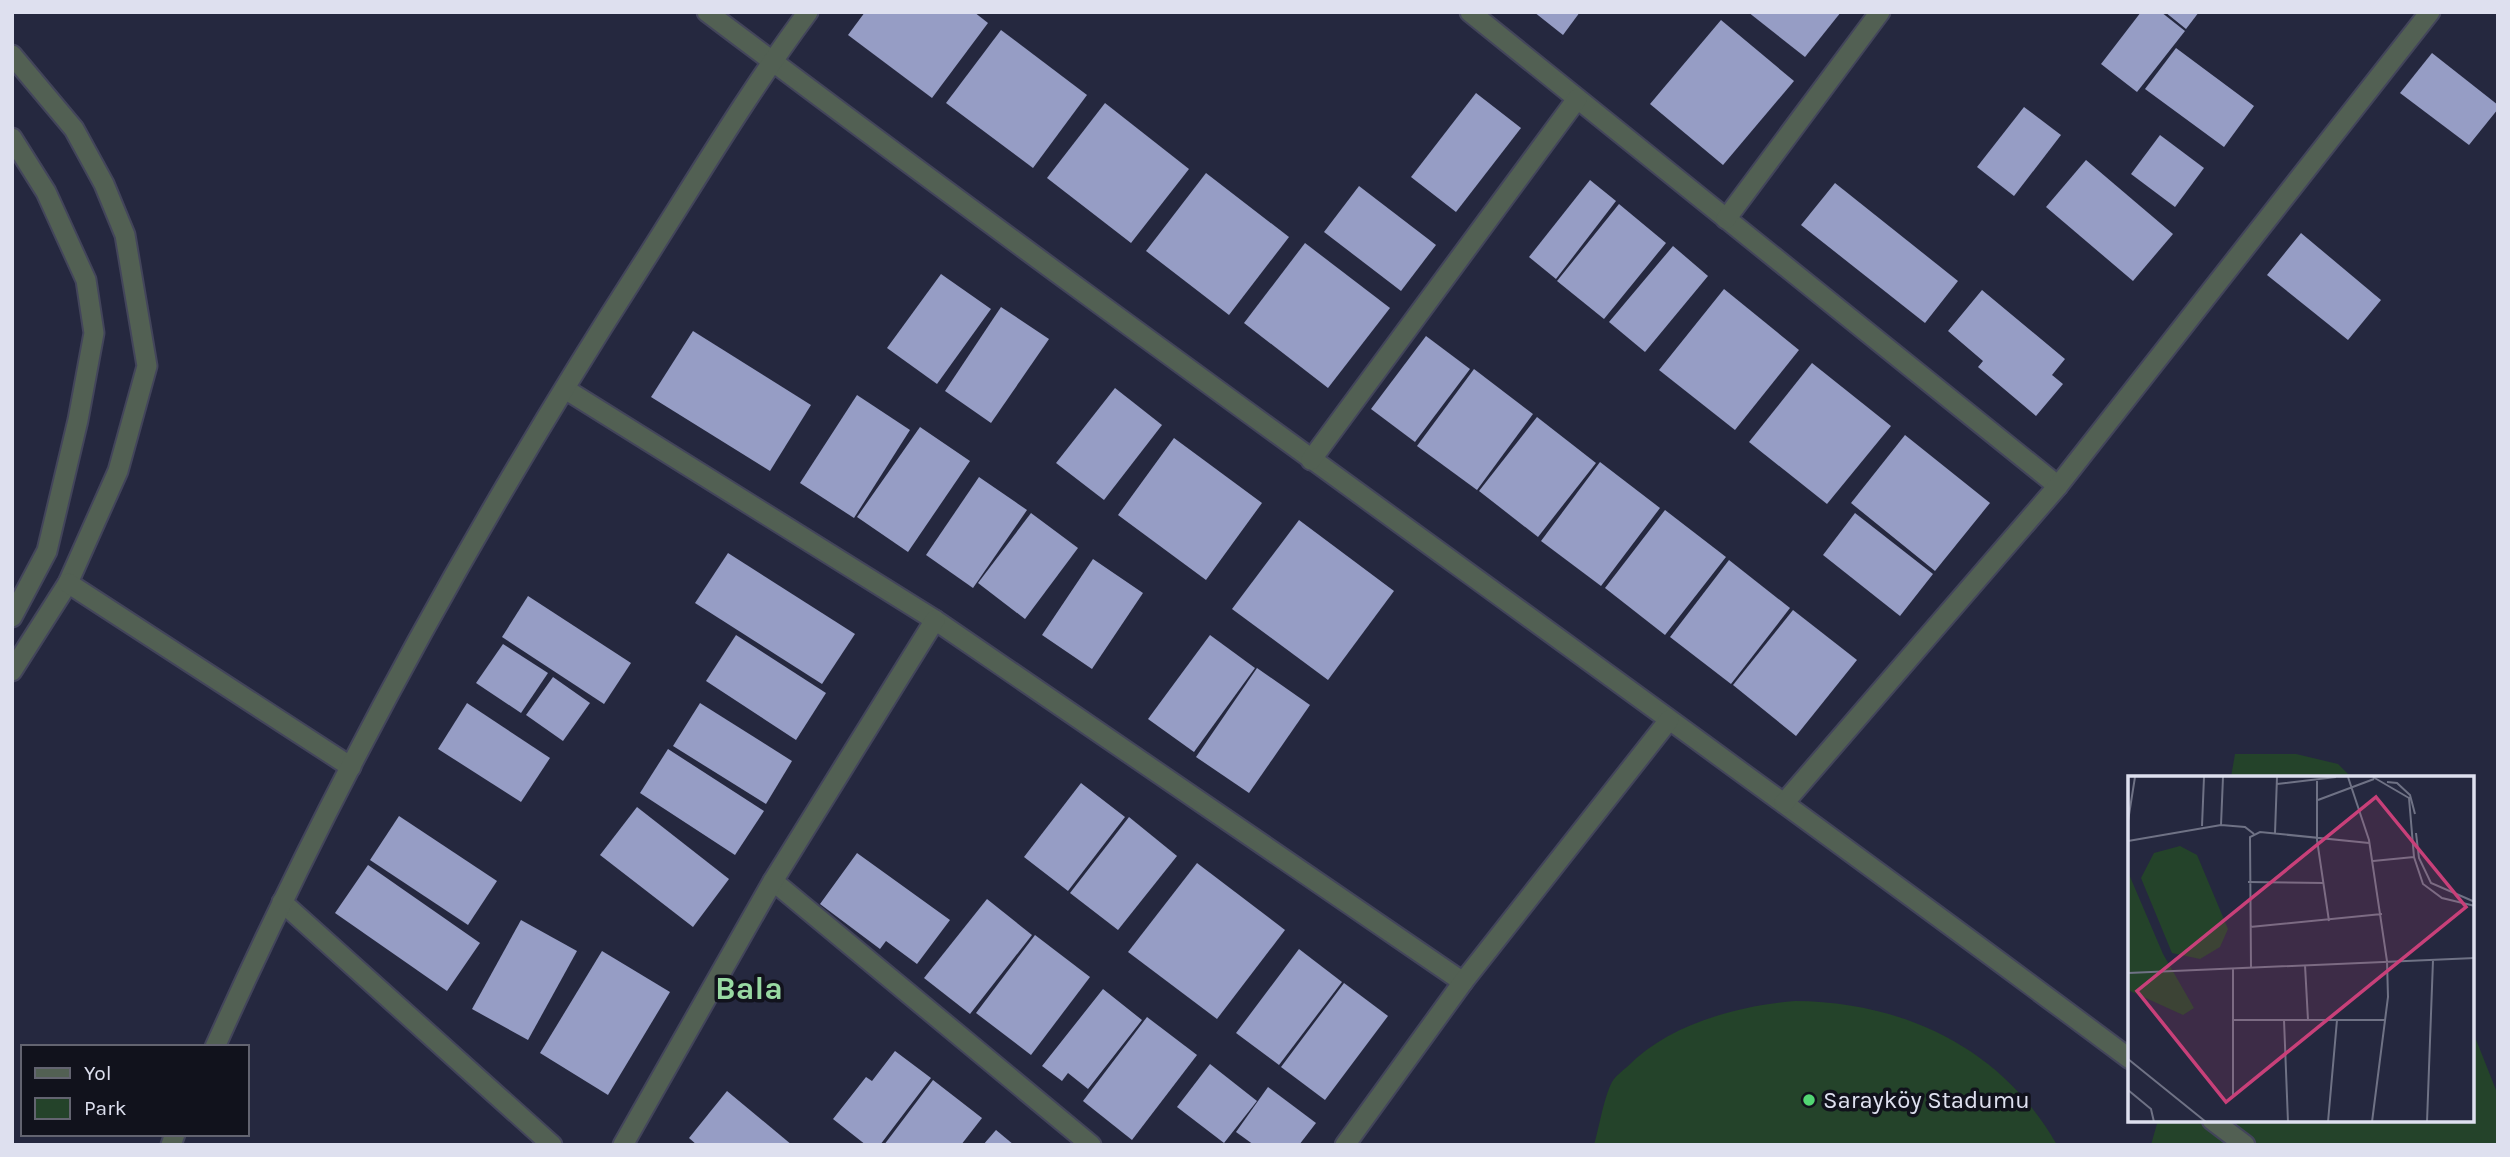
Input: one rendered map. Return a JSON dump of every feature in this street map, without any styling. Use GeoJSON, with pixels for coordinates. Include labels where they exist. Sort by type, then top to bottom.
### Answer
{"type":"FeatureCollection","features":[{"type":"Feature","properties":{"kind":"street"},"geometry":{"type":"LineString","coordinates":[[707,12],[1311,460],[1784,803],[2128,1058]]}},
{"type":"Feature","properties":{"kind":"street"},"geometry":{"type":"LineString","coordinates":[[216,1045],[282,902],[424,626],[565,389],[772,61],[808,12]]}},
{"type":"Feature","properties":{"kind":"street"},"geometry":{"type":"LineString","coordinates":[[1470,12],[2058,486]]}},
{"type":"Feature","properties":{"kind":"street"},"geometry":{"type":"LineString","coordinates":[[1726,219],[1880,12]]}},
{"type":"Feature","properties":{"kind":"street"},"geometry":{"type":"LineString","coordinates":[[1784,803],[2058,486],[2430,12]]}},
{"type":"Feature","properties":{"kind":"street"},"geometry":{"type":"LineString","coordinates":[[12,55],[74,129],[104,184],[125,235],[147,366],[118,471],[68,583],[12,671]]}},
{"type":"Feature","properties":{"kind":"street"},"geometry":{"type":"LineString","coordinates":[[1311,460],[1577,99]]}},
{"type":"Feature","properties":{"kind":"street"},"geometry":{"type":"LineString","coordinates":[[12,138],[46,192],[86,280],[94,333],[78,419],[47,551],[12,617]]}},
{"type":"Feature","properties":{"kind":"street"},"geometry":{"type":"LineString","coordinates":[[565,389],[935,621],[1463,982]]}},
{"type":"Feature","properties":{"kind":"street"},"geometry":{"type":"LineString","coordinates":[[68,583],[351,767]]}},
{"type":"Feature","properties":{"kind":"street"},"geometry":{"type":"LineString","coordinates":[[623,1145],[773,881],[935,621]]}},
{"type":"Feature","properties":{"kind":"street"},"geometry":{"type":"LineString","coordinates":[[1345,1145],[1463,982],[1669,720]]}},
{"type":"Feature","properties":{"kind":"street"},"geometry":{"type":"LineString","coordinates":[[773,881],[1091,1145]]}},
{"type":"Feature","properties":{"kind":"street"},"geometry":{"type":"LineString","coordinates":[[282,902],[552,1145]]}},
{"type":"Feature","properties":{"kind":"street"},"geometry":{"type":"LineString","coordinates":[[2216,1122],[2245,1145]]}},
{"type":"Feature","properties":{"kind":"green space"},"geometry":{"type":"Polygon","coordinates":[[[2235,754],[2296,754],[2338,764],[2350,776],[2231,776],[2235,754]]]}},
{"type":"Feature","properties":{"kind":"green space"},"geometry":{"type":"Polygon","coordinates":[[[1795,1001],[1835,1003],[1874,1010],[1911,1021],[1946,1037],[1979,1057],[2008,1082],[2034,1111],[2057,1145],[1594,1145],[1612,1082],[1644,1052],[1663,1039],[1705,1020],[1750,1007],[1795,1001]]]}},
{"type":"Feature","properties":{"kind":"green space"},"geometry":{"type":"Polygon","coordinates":[[[2475,1037],[2498,1095],[2498,1145],[2151,1145],[2157,1122],[2475,1122],[2475,1037]]]}},
{"type":"Feature","properties":{"kind":"building"},"geometry":{"type":"Polygon","coordinates":[[[865,12],[974,12],[988,23],[932,98],[848,35],[865,12]]]}},
{"type":"Feature","properties":{"kind":"building"},"geometry":{"type":"Polygon","coordinates":[[[1534,12],[1580,12],[1563,35],[1534,12]]]}},
{"type":"Feature","properties":{"kind":"building"},"geometry":{"type":"Polygon","coordinates":[[[1748,12],[1841,12],[1805,57],[1748,12]]]}},
{"type":"Feature","properties":{"kind":"building"},"geometry":{"type":"Polygon","coordinates":[[[2141,12],[2161,12],[2185,31],[2137,92],[2101,64],[2141,12]]]}},
{"type":"Feature","properties":{"kind":"building"},"geometry":{"type":"Polygon","coordinates":[[[2165,12],[2199,12],[2186,29],[2165,12]]]}},
{"type":"Feature","properties":{"kind":"building"},"geometry":{"type":"Polygon","coordinates":[[[1721,20],[1794,81],[1723,165],[1650,104],[1721,20]]]}},
{"type":"Feature","properties":{"kind":"building"},"geometry":{"type":"Polygon","coordinates":[[[1001,30],[1087,95],[1033,168],[946,103],[1001,30]]]}},
{"type":"Feature","properties":{"kind":"building"},"geometry":{"type":"Polygon","coordinates":[[[2176,48],[2254,106],[2224,147],[2145,89],[2176,48]]]}},
{"type":"Feature","properties":{"kind":"building"},"geometry":{"type":"Polygon","coordinates":[[[2432,53],[2498,105],[2498,109],[2469,145],[2400,93],[2432,53]]]}},
{"type":"Feature","properties":{"kind":"building"},"geometry":{"type":"Polygon","coordinates":[[[1476,93],[1521,128],[1456,212],[1411,177],[1476,93]]]}},
{"type":"Feature","properties":{"kind":"building"},"geometry":{"type":"Polygon","coordinates":[[[1105,103],[1189,169],[1131,243],[1047,178],[1105,103]]]}},
{"type":"Feature","properties":{"kind":"building"},"geometry":{"type":"Polygon","coordinates":[[[2024,107],[2061,135],[2014,196],[1977,167],[2024,107]]]}},
{"type":"Feature","properties":{"kind":"building"},"geometry":{"type":"Polygon","coordinates":[[[2160,135],[2204,168],[2175,207],[2131,174],[2160,135]]]}},
{"type":"Feature","properties":{"kind":"building"},"geometry":{"type":"Polygon","coordinates":[[[2086,160],[2173,234],[2133,281],[2046,207],[2086,160]]]}},
{"type":"Feature","properties":{"kind":"building"},"geometry":{"type":"Polygon","coordinates":[[[1206,173],[1289,237],[1229,315],[1146,251],[1206,173]]]}},
{"type":"Feature","properties":{"kind":"building"},"geometry":{"type":"Polygon","coordinates":[[[1590,180],[1616,201],[1556,279],[1529,257],[1590,180]]]}},
{"type":"Feature","properties":{"kind":"building"},"geometry":{"type":"Polygon","coordinates":[[[1835,183],[1958,281],[1925,323],[1801,225],[1835,183]]]}},
{"type":"Feature","properties":{"kind":"building"},"geometry":{"type":"Polygon","coordinates":[[[1359,186],[1436,245],[1401,291],[1324,232],[1359,186]]]}},
{"type":"Feature","properties":{"kind":"building"},"geometry":{"type":"Polygon","coordinates":[[[1619,204],[1666,243],[1604,319],[1557,281],[1619,204]]]}},
{"type":"Feature","properties":{"kind":"building"},"geometry":{"type":"Polygon","coordinates":[[[2301,233],[2381,300],[2348,340],[2267,275],[2301,233]]]}},
{"type":"Feature","properties":{"kind":"building"},"geometry":{"type":"Polygon","coordinates":[[[1305,243],[1390,308],[1328,388],[1244,323],[1305,243]]]}},
{"type":"Feature","properties":{"kind":"building"},"geometry":{"type":"Polygon","coordinates":[[[1673,246],[1708,276],[1645,352],[1609,322],[1673,246]]]}},
{"type":"Feature","properties":{"kind":"building"},"geometry":{"type":"Polygon","coordinates":[[[941,274],[991,309],[937,384],[887,348],[941,274]]]}},
{"type":"Feature","properties":{"kind":"building"},"geometry":{"type":"Polygon","coordinates":[[[1724,289],[1799,350],[1735,430],[1659,370],[1724,289]]]}},
{"type":"Feature","properties":{"kind":"building"},"geometry":{"type":"Polygon","coordinates":[[[1982,290],[2065,359],[2052,375],[2063,384],[2036,416],[1978,367],[1983,361],[1948,331],[1982,290]]]}},
{"type":"Feature","properties":{"kind":"building"},"geometry":{"type":"Polygon","coordinates":[[[1001,307],[1049,339],[991,423],[945,391],[1001,307]]]}},
{"type":"Feature","properties":{"kind":"building"},"geometry":{"type":"Polygon","coordinates":[[[693,331],[811,405],[770,471],[651,397],[693,331]]]}},
{"type":"Feature","properties":{"kind":"building"},"geometry":{"type":"Polygon","coordinates":[[[1426,336],[1470,369],[1415,442],[1371,409],[1426,336]]]}},
{"type":"Feature","properties":{"kind":"building"},"geometry":{"type":"Polygon","coordinates":[[[1812,363],[1891,426],[1827,504],[1749,442],[1812,363]]]}},
{"type":"Feature","properties":{"kind":"building"},"geometry":{"type":"Polygon","coordinates":[[[1474,369],[1533,414],[1477,490],[1417,446],[1474,369]]]}},
{"type":"Feature","properties":{"kind":"building"},"geometry":{"type":"Polygon","coordinates":[[[1115,388],[1162,425],[1104,500],[1056,463],[1115,388]]]}},
{"type":"Feature","properties":{"kind":"building"},"geometry":{"type":"Polygon","coordinates":[[[857,395],[910,430],[854,518],[800,483],[857,395]]]}},
{"type":"Feature","properties":{"kind":"building"},"geometry":{"type":"Polygon","coordinates":[[[1537,417],[1596,463],[1538,537],[1479,491],[1537,417]]]}},
{"type":"Feature","properties":{"kind":"building"},"geometry":{"type":"Polygon","coordinates":[[[920,427],[970,461],[908,552],[857,517],[920,427]]]}},
{"type":"Feature","properties":{"kind":"building"},"geometry":{"type":"Polygon","coordinates":[[[1905,435],[1990,503],[1935,571],[1851,503],[1905,435]]]}},
{"type":"Feature","properties":{"kind":"building"},"geometry":{"type":"Polygon","coordinates":[[[1174,438],[1262,503],[1206,580],[1118,515],[1174,438]]]}},
{"type":"Feature","properties":{"kind":"building"},"geometry":{"type":"Polygon","coordinates":[[[1600,462],[1660,508],[1601,586],[1541,541],[1600,462]]]}},
{"type":"Feature","properties":{"kind":"building"},"geometry":{"type":"Polygon","coordinates":[[[979,477],[1027,510],[973,588],[926,555],[979,477]]]}},
{"type":"Feature","properties":{"kind":"building"},"geometry":{"type":"Polygon","coordinates":[[[1665,510],[1726,557],[1665,635],[1605,588],[1665,510]]]}},
{"type":"Feature","properties":{"kind":"building"},"geometry":{"type":"Polygon","coordinates":[[[1031,513],[1078,548],[1025,619],[978,583],[1031,513]]]}},
{"type":"Feature","properties":{"kind":"building"},"geometry":{"type":"Polygon","coordinates":[[[1855,513],[1933,574],[1900,616],[1823,555],[1855,513]]]}},
{"type":"Feature","properties":{"kind":"building"},"geometry":{"type":"Polygon","coordinates":[[[1299,520],[1394,591],[1328,680],[1232,609],[1299,520]]]}},
{"type":"Feature","properties":{"kind":"building"},"geometry":{"type":"Polygon","coordinates":[[[728,553],[855,634],[822,684],[695,603],[728,553]]]}},
{"type":"Feature","properties":{"kind":"building"},"geometry":{"type":"Polygon","coordinates":[[[1093,559],[1143,593],[1092,669],[1042,635],[1093,559]]]}},
{"type":"Feature","properties":{"kind":"building"},"geometry":{"type":"Polygon","coordinates":[[[1729,560],[1790,608],[1731,684],[1670,637],[1729,560]]]}},
{"type":"Feature","properties":{"kind":"building"},"geometry":{"type":"Polygon","coordinates":[[[528,596],[631,663],[604,704],[502,637],[528,596]]]}},
{"type":"Feature","properties":{"kind":"building"},"geometry":{"type":"Polygon","coordinates":[[[1793,610],[1857,660],[1796,736],[1733,685],[1793,610]]]}},
{"type":"Feature","properties":{"kind":"building"},"geometry":{"type":"Polygon","coordinates":[[[736,635],[826,693],[796,740],[706,681],[736,635]]]}},
{"type":"Feature","properties":{"kind":"building"},"geometry":{"type":"Polygon","coordinates":[[[1210,635],[1255,668],[1194,752],[1148,719],[1210,635]]]}},
{"type":"Feature","properties":{"kind":"building"},"geometry":{"type":"Polygon","coordinates":[[[503,644],[548,673],[521,713],[476,683],[503,644]]]}},
{"type":"Feature","properties":{"kind":"building"},"geometry":{"type":"Polygon","coordinates":[[[1257,668],[1310,705],[1249,793],[1196,757],[1257,668]]]}},
{"type":"Feature","properties":{"kind":"building"},"geometry":{"type":"Polygon","coordinates":[[[553,677],[590,703],[563,741],[526,715],[553,677]]]}},
{"type":"Feature","properties":{"kind":"building"},"geometry":{"type":"Polygon","coordinates":[[[467,703],[550,758],[521,802],[438,749],[467,703]]]}},
{"type":"Feature","properties":{"kind":"building"},"geometry":{"type":"Polygon","coordinates":[[[700,703],[792,761],[766,804],[673,746],[700,703]]]}},
{"type":"Feature","properties":{"kind":"building"},"geometry":{"type":"Polygon","coordinates":[[[668,749],[764,811],[735,855],[640,793],[668,749]]]}},
{"type":"Feature","properties":{"kind":"building"},"geometry":{"type":"Polygon","coordinates":[[[1081,783],[1125,817],[1068,891],[1024,857],[1081,783]]]}},
{"type":"Feature","properties":{"kind":"building"},"geometry":{"type":"Polygon","coordinates":[[[637,807],[729,879],[693,927],[600,855],[637,807]]]}},
{"type":"Feature","properties":{"kind":"building"},"geometry":{"type":"Polygon","coordinates":[[[399,816],[497,881],[468,925],[370,860],[399,816]]]}},
{"type":"Feature","properties":{"kind":"building"},"geometry":{"type":"Polygon","coordinates":[[[1129,817],[1177,856],[1118,930],[1070,893],[1129,817]]]}},
{"type":"Feature","properties":{"kind":"building"},"geometry":{"type":"Polygon","coordinates":[[[857,853],[950,920],[917,964],[886,941],[880,949],[820,904],[857,853]]]}},
{"type":"Feature","properties":{"kind":"building"},"geometry":{"type":"Polygon","coordinates":[[[1197,863],[1285,930],[1217,1019],[1128,952],[1197,863]]]}},
{"type":"Feature","properties":{"kind":"building"},"geometry":{"type":"Polygon","coordinates":[[[368,865],[480,943],[447,991],[335,913],[368,865]]]}},
{"type":"Feature","properties":{"kind":"building"},"geometry":{"type":"Polygon","coordinates":[[[987,899],[1032,935],[970,1014],[924,978],[987,899]]]}},
{"type":"Feature","properties":{"kind":"building"},"geometry":{"type":"Polygon","coordinates":[[[521,920],[577,951],[528,1040],[472,1009],[521,920]]]}},
{"type":"Feature","properties":{"kind":"building"},"geometry":{"type":"Polygon","coordinates":[[[1035,935],[1090,977],[1031,1055],[976,1013],[1035,935]]]}},
{"type":"Feature","properties":{"kind":"building"},"geometry":{"type":"Polygon","coordinates":[[[1299,949],[1342,982],[1279,1065],[1236,1033],[1299,949]]]}},
{"type":"Feature","properties":{"kind":"building"},"geometry":{"type":"Polygon","coordinates":[[[602,951],[670,992],[608,1095],[540,1053],[602,951]]]}},
{"type":"Feature","properties":{"kind":"building"},"geometry":{"type":"Polygon","coordinates":[[[1344,983],[1388,1016],[1325,1100],[1281,1067],[1344,983]]]}},
{"type":"Feature","properties":{"kind":"building"},"geometry":{"type":"Polygon","coordinates":[[[1103,989],[1142,1020],[1088,1089],[1068,1073],[1062,1081],[1042,1066],[1103,989]]]}},
{"type":"Feature","properties":{"kind":"building"},"geometry":{"type":"Polygon","coordinates":[[[1147,1017],[1197,1055],[1132,1140],[1083,1101],[1147,1017]]]}},
{"type":"Feature","properties":{"kind":"building"},"geometry":{"type":"Polygon","coordinates":[[[895,1051],[931,1078],[880,1145],[866,1145],[833,1119],[866,1077],[872,1081],[895,1051]]]}},
{"type":"Feature","properties":{"kind":"building"},"geometry":{"type":"Polygon","coordinates":[[[1210,1064],[1257,1101],[1224,1143],[1177,1107],[1210,1064]]]}},
{"type":"Feature","properties":{"kind":"building"},"geometry":{"type":"Polygon","coordinates":[[[933,1080],[982,1118],[961,1145],[884,1145],[933,1080]]]}},
{"type":"Feature","properties":{"kind":"building"},"geometry":{"type":"Polygon","coordinates":[[[1268,1087],[1316,1123],[1299,1145],[1254,1145],[1236,1132],[1268,1087]]]}},
{"type":"Feature","properties":{"kind":"building"},"geometry":{"type":"Polygon","coordinates":[[[727,1091],[792,1145],[697,1145],[689,1138],[727,1091]]]}},
{"type":"Feature","properties":{"kind":"building"},"geometry":{"type":"Polygon","coordinates":[[[996,1130],[1014,1145],[983,1145],[996,1130]]]}},
{"type":"Feature","properties":{"kind":"place","name":"Sarayköy Stadumu"},"geometry":{"type":"Point","coordinates":[1809,1100]}},
{"type":"Feature","properties":{"kind":"district","name":"Bala"},"geometry":{"type":"Point","coordinates":[749,988]}}]}
